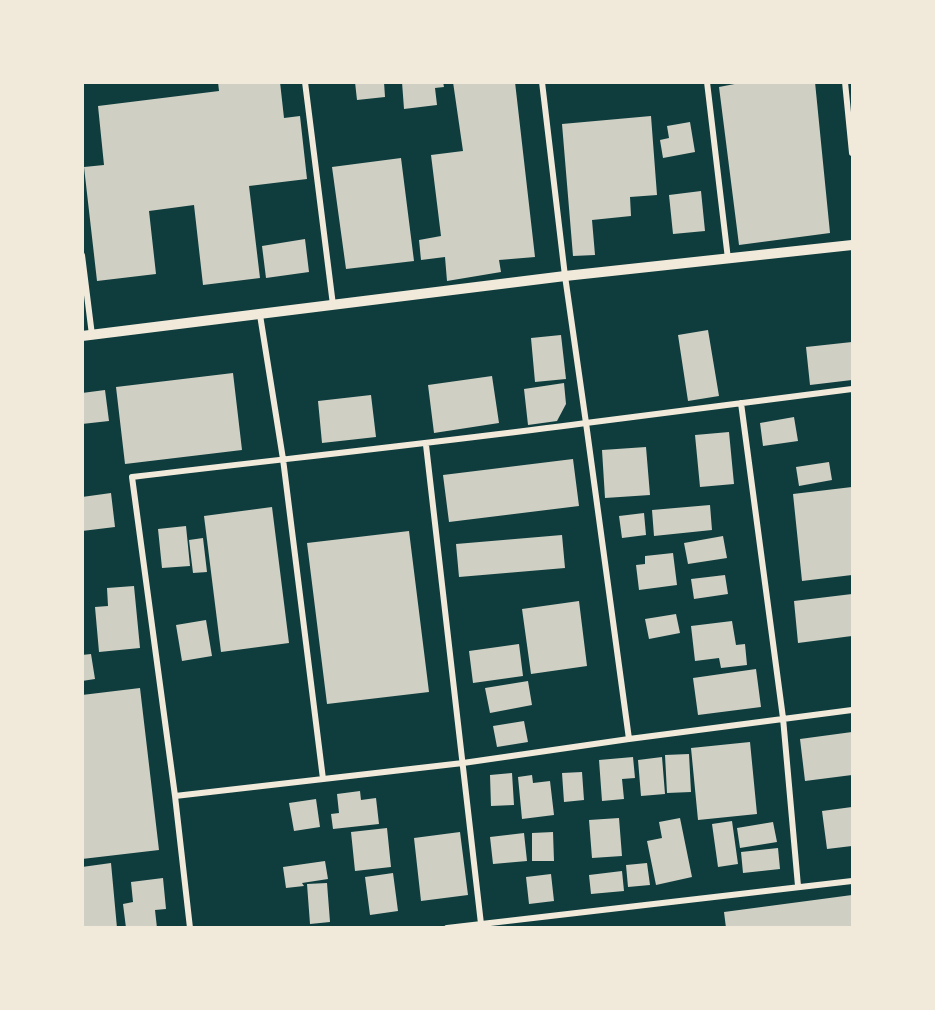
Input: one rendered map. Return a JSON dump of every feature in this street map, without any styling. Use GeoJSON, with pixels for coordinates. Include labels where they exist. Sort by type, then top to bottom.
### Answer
{"type":"FeatureCollection","features":[{"type":"Feature","properties":{"kind":"street"},"geometry":{"type":"LineString","coordinates":[[305,82],[333,306]]}},
{"type":"Feature","properties":{"kind":"street"},"geometry":{"type":"LineString","coordinates":[[542,82],[565,276],[629,739]]}},
{"type":"Feature","properties":{"kind":"street"},"geometry":{"type":"LineString","coordinates":[[707,82],[728,259]]}},
{"type":"Feature","properties":{"kind":"street"},"geometry":{"type":"LineString","coordinates":[[845,82],[852,153]]}},
{"type":"Feature","properties":{"kind":"street"},"geometry":{"type":"LineString","coordinates":[[82,255],[87,335],[565,276],[852,245]]}},
{"type":"Feature","properties":{"kind":"street"},"geometry":{"type":"LineString","coordinates":[[260,315],[283,459],[322,780]]}},
{"type":"Feature","properties":{"kind":"street"},"geometry":{"type":"LineString","coordinates":[[190,927],[175,796],[132,477],[426,444],[852,389]]}},
{"type":"Feature","properties":{"kind":"street"},"geometry":{"type":"LineString","coordinates":[[741,403],[783,718],[798,886]]}},
{"type":"Feature","properties":{"kind":"street"},"geometry":{"type":"LineString","coordinates":[[426,444],[481,924]]}},
{"type":"Feature","properties":{"kind":"street"},"geometry":{"type":"LineString","coordinates":[[175,796],[463,763],[852,710]]}},
{"type":"Feature","properties":{"kind":"street"},"geometry":{"type":"LineString","coordinates":[[447,927],[852,881]]}},
{"type":"Feature","properties":{"kind":"building"},"geometry":{"type":"Polygon","coordinates":[[[218,82],[280,82],[284,118],[300,116],[307,179],[249,186],[260,278],[203,285],[194,205],[149,211],[156,274],[97,281],[84,167],[104,165],[98,106],[219,91],[218,82]]]}},
{"type":"Feature","properties":{"kind":"building"},"geometry":{"type":"Polygon","coordinates":[[[355,82],[384,82],[385,97],[357,100],[355,82]]]}},
{"type":"Feature","properties":{"kind":"building"},"geometry":{"type":"Polygon","coordinates":[[[402,82],[443,82],[444,87],[435,88],[437,105],[404,109],[402,82]]]}},
{"type":"Feature","properties":{"kind":"building"},"geometry":{"type":"Polygon","coordinates":[[[453,82],[515,82],[535,257],[499,260],[501,272],[447,281],[445,257],[421,260],[419,240],[441,236],[431,155],[463,151],[453,82]]]}},
{"type":"Feature","properties":{"kind":"building"},"geometry":{"type":"Polygon","coordinates":[[[745,82],[815,82],[830,233],[739,245],[719,87],[745,82]]]}},
{"type":"Feature","properties":{"kind":"building"},"geometry":{"type":"Polygon","coordinates":[[[651,116],[657,195],[630,197],[631,216],[592,220],[595,255],[573,256],[562,124],[651,116]]]}},
{"type":"Feature","properties":{"kind":"building"},"geometry":{"type":"Polygon","coordinates":[[[690,122],[695,152],[663,158],[660,140],[669,138],[667,126],[690,122]]]}},
{"type":"Feature","properties":{"kind":"building"},"geometry":{"type":"Polygon","coordinates":[[[401,158],[414,261],[346,269],[332,167],[401,158]]]}},
{"type":"Feature","properties":{"kind":"building"},"geometry":{"type":"Polygon","coordinates":[[[701,191],[705,231],[673,234],[669,195],[701,191]]]}},
{"type":"Feature","properties":{"kind":"building"},"geometry":{"type":"Polygon","coordinates":[[[305,239],[309,272],[266,278],[262,246],[305,239]]]}},
{"type":"Feature","properties":{"kind":"building"},"geometry":{"type":"Polygon","coordinates":[[[708,330],[719,396],[688,401],[678,335],[708,330]]]}},
{"type":"Feature","properties":{"kind":"building"},"geometry":{"type":"Polygon","coordinates":[[[561,335],[566,379],[535,382],[531,338],[561,335]]]}},
{"type":"Feature","properties":{"kind":"building"},"geometry":{"type":"Polygon","coordinates":[[[852,342],[852,380],[810,385],[806,347],[852,342]]]}},
{"type":"Feature","properties":{"kind":"building"},"geometry":{"type":"Polygon","coordinates":[[[233,373],[242,450],[125,464],[116,387],[233,373]]]}},
{"type":"Feature","properties":{"kind":"building"},"geometry":{"type":"Polygon","coordinates":[[[492,376],[499,423],[434,433],[428,385],[492,376]]]}},
{"type":"Feature","properties":{"kind":"building"},"geometry":{"type":"Polygon","coordinates":[[[564,383],[566,404],[557,421],[528,425],[524,389],[564,383]]]}},
{"type":"Feature","properties":{"kind":"building"},"geometry":{"type":"Polygon","coordinates":[[[105,390],[109,421],[82,424],[82,393],[105,390]]]}},
{"type":"Feature","properties":{"kind":"building"},"geometry":{"type":"Polygon","coordinates":[[[371,395],[376,437],[322,443],[318,401],[371,395]]]}},
{"type":"Feature","properties":{"kind":"building"},"geometry":{"type":"Polygon","coordinates":[[[794,417],[798,441],[763,446],[760,423],[794,417]]]}},
{"type":"Feature","properties":{"kind":"building"},"geometry":{"type":"Polygon","coordinates":[[[729,432],[734,484],[700,487],[695,435],[729,432]]]}},
{"type":"Feature","properties":{"kind":"building"},"geometry":{"type":"Polygon","coordinates":[[[646,447],[650,495],[605,498],[602,450],[646,447]]]}},
{"type":"Feature","properties":{"kind":"building"},"geometry":{"type":"Polygon","coordinates":[[[573,459],[579,506],[449,522],[443,475],[573,459]]]}},
{"type":"Feature","properties":{"kind":"building"},"geometry":{"type":"Polygon","coordinates":[[[829,462],[832,480],[799,486],[796,467],[829,462]]]}},
{"type":"Feature","properties":{"kind":"building"},"geometry":{"type":"Polygon","coordinates":[[[852,487],[852,575],[802,581],[793,494],[852,487]]]}},
{"type":"Feature","properties":{"kind":"building"},"geometry":{"type":"Polygon","coordinates":[[[111,493],[115,527],[82,531],[82,497],[111,493]]]}},
{"type":"Feature","properties":{"kind":"building"},"geometry":{"type":"Polygon","coordinates":[[[710,505],[712,530],[654,536],[652,510],[710,505]]]}},
{"type":"Feature","properties":{"kind":"building"},"geometry":{"type":"Polygon","coordinates":[[[272,507],[289,643],[221,652],[204,516],[272,507]]]}},
{"type":"Feature","properties":{"kind":"building"},"geometry":{"type":"Polygon","coordinates":[[[644,513],[646,535],[622,538],[619,516],[644,513]]]}},
{"type":"Feature","properties":{"kind":"building"},"geometry":{"type":"Polygon","coordinates":[[[186,526],[190,566],[162,568],[158,529],[186,526]]]}},
{"type":"Feature","properties":{"kind":"building"},"geometry":{"type":"Polygon","coordinates":[[[409,531],[429,692],[327,704],[307,543],[409,531]]]}},
{"type":"Feature","properties":{"kind":"building"},"geometry":{"type":"Polygon","coordinates":[[[562,535],[565,568],[459,577],[456,544],[562,535]]]}},
{"type":"Feature","properties":{"kind":"building"},"geometry":{"type":"Polygon","coordinates":[[[723,536],[727,558],[688,564],[684,543],[723,536]]]}},
{"type":"Feature","properties":{"kind":"building"},"geometry":{"type":"Polygon","coordinates":[[[203,538],[207,572],[193,573],[189,540],[203,538]]]}},
{"type":"Feature","properties":{"kind":"building"},"geometry":{"type":"Polygon","coordinates":[[[673,553],[677,585],[639,590],[636,565],[645,564],[645,556],[673,553]]]}},
{"type":"Feature","properties":{"kind":"building"},"geometry":{"type":"Polygon","coordinates":[[[725,575],[728,594],[694,599],[691,579],[725,575]]]}},
{"type":"Feature","properties":{"kind":"building"},"geometry":{"type":"Polygon","coordinates":[[[134,586],[140,648],[99,652],[95,607],[108,606],[107,588],[134,586]]]}},
{"type":"Feature","properties":{"kind":"building"},"geometry":{"type":"Polygon","coordinates":[[[852,594],[852,636],[798,643],[794,601],[852,594]]]}},
{"type":"Feature","properties":{"kind":"building"},"geometry":{"type":"Polygon","coordinates":[[[579,601],[587,666],[531,674],[522,609],[579,601]]]}},
{"type":"Feature","properties":{"kind":"building"},"geometry":{"type":"Polygon","coordinates":[[[676,614],[680,633],[649,639],[645,619],[676,614]]]}},
{"type":"Feature","properties":{"kind":"building"},"geometry":{"type":"Polygon","coordinates":[[[206,620],[212,656],[182,661],[176,625],[206,620]]]}},
{"type":"Feature","properties":{"kind":"building"},"geometry":{"type":"Polygon","coordinates":[[[732,621],[736,645],[745,644],[747,665],[721,668],[719,658],[695,661],[691,626],[732,621]]]}},
{"type":"Feature","properties":{"kind":"building"},"geometry":{"type":"Polygon","coordinates":[[[519,644],[523,676],[473,683],[469,651],[519,644]]]}},
{"type":"Feature","properties":{"kind":"building"},"geometry":{"type":"Polygon","coordinates":[[[91,654],[95,679],[82,681],[82,655],[91,654]]]}},
{"type":"Feature","properties":{"kind":"building"},"geometry":{"type":"Polygon","coordinates":[[[756,669],[761,707],[698,715],[693,678],[756,669]]]}},
{"type":"Feature","properties":{"kind":"building"},"geometry":{"type":"Polygon","coordinates":[[[528,681],[532,705],[490,713],[485,688],[528,681]]]}},
{"type":"Feature","properties":{"kind":"building"},"geometry":{"type":"Polygon","coordinates":[[[140,688],[159,850],[82,859],[82,695],[140,688]]]}},
{"type":"Feature","properties":{"kind":"building"},"geometry":{"type":"Polygon","coordinates":[[[524,721],[528,742],[497,747],[493,726],[524,721]]]}},
{"type":"Feature","properties":{"kind":"building"},"geometry":{"type":"Polygon","coordinates":[[[852,732],[852,775],[805,781],[800,739],[852,732]]]}},
{"type":"Feature","properties":{"kind":"building"},"geometry":{"type":"Polygon","coordinates":[[[750,742],[757,814],[698,820],[691,748],[750,742]]]}},
{"type":"Feature","properties":{"kind":"building"},"geometry":{"type":"Polygon","coordinates":[[[689,754],[691,792],[667,793],[665,755],[689,754]]]}},
{"type":"Feature","properties":{"kind":"building"},"geometry":{"type":"Polygon","coordinates":[[[633,757],[635,778],[622,779],[624,799],[602,801],[599,760],[633,757]]]}},
{"type":"Feature","properties":{"kind":"building"},"geometry":{"type":"Polygon","coordinates":[[[662,757],[665,794],[641,796],[638,760],[662,757]]]}},
{"type":"Feature","properties":{"kind":"building"},"geometry":{"type":"Polygon","coordinates":[[[582,772],[584,800],[564,802],[562,773],[582,772]]]}},
{"type":"Feature","properties":{"kind":"building"},"geometry":{"type":"Polygon","coordinates":[[[512,773],[514,805],[491,806],[490,775],[512,773]]]}},
{"type":"Feature","properties":{"kind":"building"},"geometry":{"type":"Polygon","coordinates":[[[532,775],[533,783],[550,781],[554,815],[522,819],[518,777],[532,775]]]}},
{"type":"Feature","properties":{"kind":"building"},"geometry":{"type":"Polygon","coordinates":[[[360,791],[361,800],[376,798],[379,824],[333,829],[331,814],[339,813],[337,794],[360,791]]]}},
{"type":"Feature","properties":{"kind":"building"},"geometry":{"type":"Polygon","coordinates":[[[316,799],[320,827],[294,831],[289,803],[316,799]]]}},
{"type":"Feature","properties":{"kind":"building"},"geometry":{"type":"Polygon","coordinates":[[[852,807],[852,846],[827,849],[822,811],[852,807]]]}},
{"type":"Feature","properties":{"kind":"building"},"geometry":{"type":"Polygon","coordinates":[[[619,818],[622,856],[592,858],[589,820],[619,818]]]}},
{"type":"Feature","properties":{"kind":"building"},"geometry":{"type":"Polygon","coordinates":[[[680,818],[692,877],[656,885],[647,841],[662,838],[659,822],[680,818]]]}},
{"type":"Feature","properties":{"kind":"building"},"geometry":{"type":"Polygon","coordinates":[[[732,821],[738,864],[718,867],[712,824],[732,821]]]}},
{"type":"Feature","properties":{"kind":"building"},"geometry":{"type":"Polygon","coordinates":[[[773,822],[777,842],[740,848],[737,828],[773,822]]]}},
{"type":"Feature","properties":{"kind":"building"},"geometry":{"type":"Polygon","coordinates":[[[387,828],[391,867],[355,871],[351,832],[387,828]]]}},
{"type":"Feature","properties":{"kind":"building"},"geometry":{"type":"Polygon","coordinates":[[[460,832],[468,895],[421,901],[414,838],[460,832]]]}},
{"type":"Feature","properties":{"kind":"building"},"geometry":{"type":"Polygon","coordinates":[[[553,832],[554,861],[532,861],[532,833],[553,832]]]}},
{"type":"Feature","properties":{"kind":"building"},"geometry":{"type":"Polygon","coordinates":[[[524,833],[527,861],[493,864],[490,837],[524,833]]]}},
{"type":"Feature","properties":{"kind":"building"},"geometry":{"type":"Polygon","coordinates":[[[778,848],[780,869],[743,873],[741,852],[778,848]]]}},
{"type":"Feature","properties":{"kind":"building"},"geometry":{"type":"Polygon","coordinates":[[[325,861],[328,879],[302,883],[304,886],[286,888],[283,867],[325,861]]]}},
{"type":"Feature","properties":{"kind":"building"},"geometry":{"type":"Polygon","coordinates":[[[111,863],[117,928],[82,928],[82,867],[111,863]]]}},
{"type":"Feature","properties":{"kind":"building"},"geometry":{"type":"Polygon","coordinates":[[[647,863],[650,885],[628,887],[626,865],[647,863]]]}},
{"type":"Feature","properties":{"kind":"building"},"geometry":{"type":"Polygon","coordinates":[[[622,871],[624,891],[591,894],[589,875],[622,871]]]}},
{"type":"Feature","properties":{"kind":"building"},"geometry":{"type":"Polygon","coordinates":[[[393,873],[398,911],[370,915],[365,877],[393,873]]]}},
{"type":"Feature","properties":{"kind":"building"},"geometry":{"type":"Polygon","coordinates":[[[551,874],[554,901],[529,904],[526,877],[551,874]]]}},
{"type":"Feature","properties":{"kind":"building"},"geometry":{"type":"Polygon","coordinates":[[[163,878],[166,909],[155,910],[157,928],[126,928],[123,904],[133,902],[131,882],[163,878]]]}},
{"type":"Feature","properties":{"kind":"building"},"geometry":{"type":"Polygon","coordinates":[[[327,883],[330,922],[310,924],[307,884],[327,883]]]}},
{"type":"Feature","properties":{"kind":"building"},"geometry":{"type":"Polygon","coordinates":[[[852,895],[852,928],[726,928],[724,912],[852,895]]]}}]}
